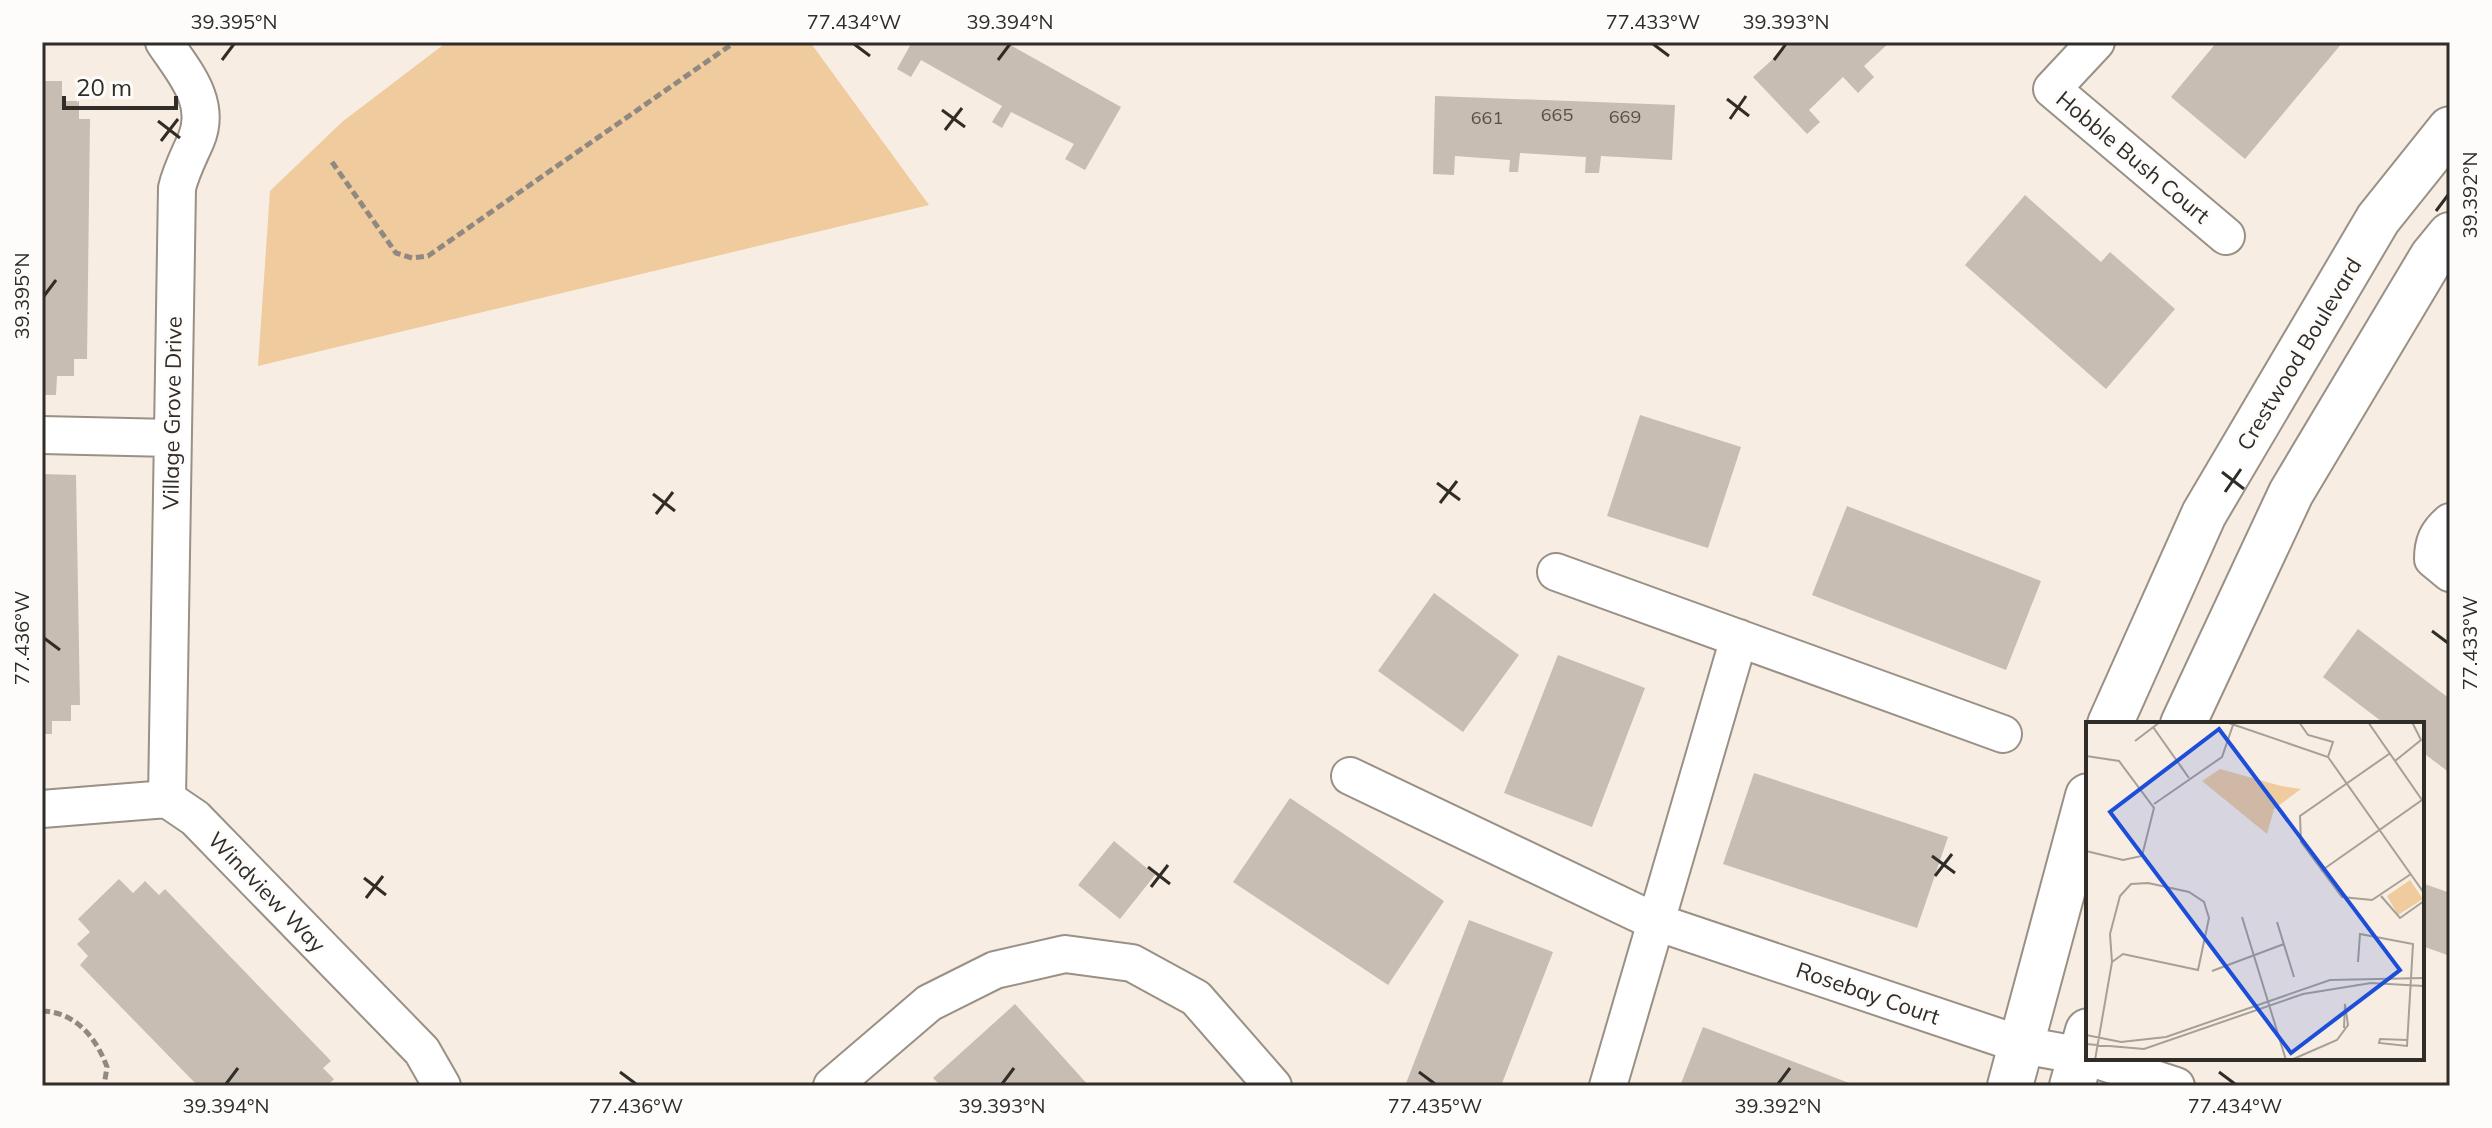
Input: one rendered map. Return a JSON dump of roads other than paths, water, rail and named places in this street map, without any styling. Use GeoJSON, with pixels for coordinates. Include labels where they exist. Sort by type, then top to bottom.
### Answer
{"type":"FeatureCollection","features":[{"type":"Feature","properties":{"kind":"main road","name":"Crestwood Boulevard"},"geometry":{"type":"LineString","coordinates":[[2111,722],[2204,514],[2378,219],[2450,129]]}},
{"type":"Feature","properties":{"kind":"main road"},"geometry":{"type":"LineString","coordinates":[[2184,722],[2291,493],[2432,257],[2450,235]]}},
{"type":"Feature","properties":{"kind":"main road"},"geometry":{"type":"LineString","coordinates":[[2010,1086],[2086,804]]}},
{"type":"Feature","properties":{"kind":"street","name":"Village Grove Drive"},"geometry":{"type":"LineString","coordinates":[[164,42],[197,92],[202,117],[198,137],[177,188],[167,799]]}},
{"type":"Feature","properties":{"kind":"street","name":"Hobble Bush Court"},"geometry":{"type":"LineString","coordinates":[[2096,42],[2052,89],[2226,236]]}},
{"type":"Feature","properties":{"kind":"street"},"geometry":{"type":"LineString","coordinates":[[42,435],[171,438]]}},
{"type":"Feature","properties":{"kind":"street"},"geometry":{"type":"LineString","coordinates":[[2450,522],[2435,539],[2433,549],[2433,559],[2450,573]]}},
{"type":"Feature","properties":{"kind":"street"},"geometry":{"type":"LineString","coordinates":[[1556,572],[2003,734]]}},
{"type":"Feature","properties":{"kind":"street"},"geometry":{"type":"LineString","coordinates":[[1608,1086],[1739,638]]}},
{"type":"Feature","properties":{"kind":"street","name":"Rosebay Court"},"geometry":{"type":"LineString","coordinates":[[1350,776],[1656,922],[2022,1045],[2084,1057]]}},
{"type":"Feature","properties":{"kind":"street"},"geometry":{"type":"LineString","coordinates":[[42,809],[167,799]]}},
{"type":"Feature","properties":{"kind":"street","name":"Windview Way"},"geometry":{"type":"LineString","coordinates":[[167,799],[195,818],[422,1051],[442,1086]]}},
{"type":"Feature","properties":{"kind":"street"},"geometry":{"type":"LineString","coordinates":[[832,1086],[929,1003],[995,970],[1065,954],[1132,963],[1196,998],[1273,1086]]}},
{"type":"Feature","properties":{"kind":"street","name":"Rosebay Court"},"geometry":{"type":"LineString","coordinates":[[2094,1060],[2176,1086]]}}]}
